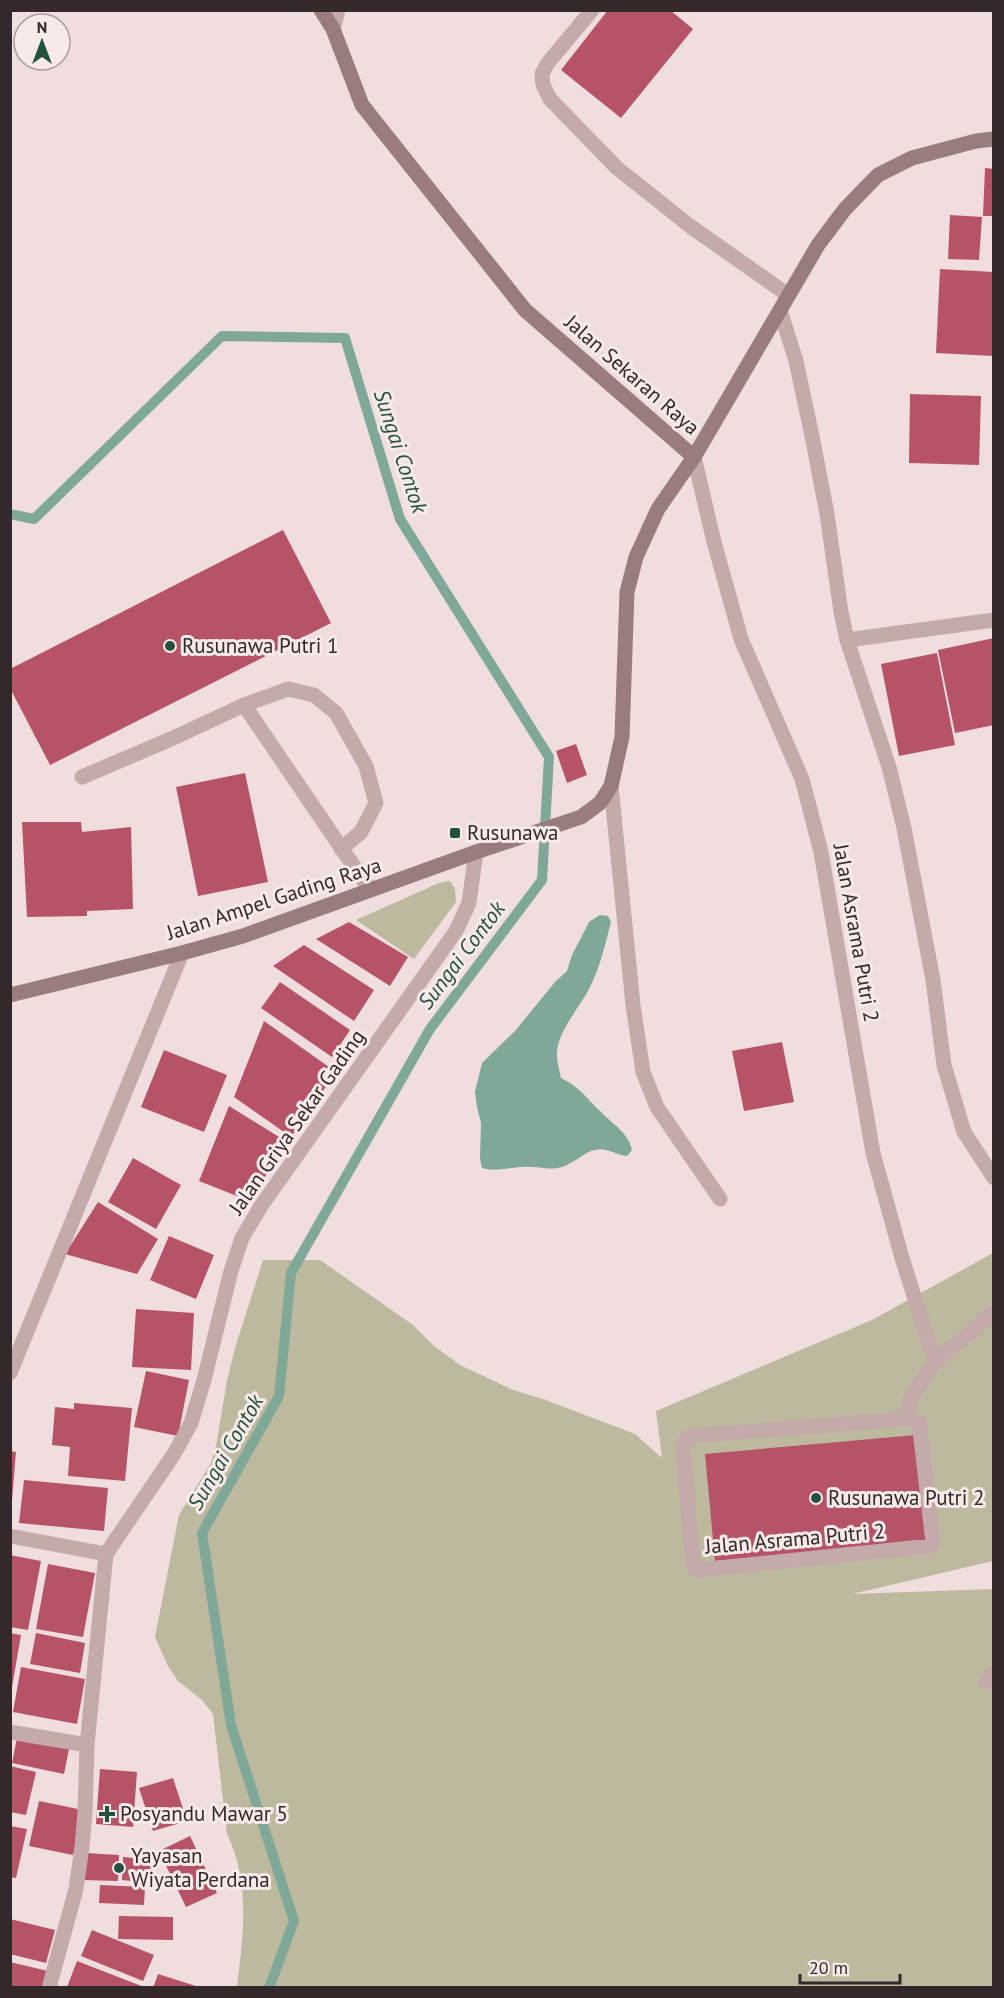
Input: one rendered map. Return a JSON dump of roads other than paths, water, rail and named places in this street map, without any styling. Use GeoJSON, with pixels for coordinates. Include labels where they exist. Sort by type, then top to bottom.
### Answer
{"type":"FeatureCollection","features":[{"type":"Feature","properties":{"kind":"main road","name":"Jalan Sekaran Raya"},"geometry":{"type":"LineString","coordinates":[[321,10],[333,29],[362,105],[525,310],[694,457],[818,245],[838,218],[878,175],[912,158],[976,141],[993,139]]}},
{"type":"Feature","properties":{"kind":"main road"},"geometry":{"type":"LineString","coordinates":[[611,786],[622,737],[627,592],[636,556],[658,509],[694,457]]}},
{"type":"Feature","properties":{"kind":"main road","name":"Jalan Ampel Gading Raya"},"geometry":{"type":"LineString","coordinates":[[10,995],[243,936],[512,839],[580,817],[600,803],[611,786]]}},
{"type":"Feature","properties":{"kind":"street"},"geometry":{"type":"LineString","coordinates":[[333,29],[338,10]]}},
{"type":"Feature","properties":{"kind":"street"},"geometry":{"type":"LineString","coordinates":[[592,10],[547,64],[542,74],[543,85],[550,99],[617,168],[690,226],[788,295]]}},
{"type":"Feature","properties":{"kind":"street"},"geometry":{"type":"LineString","coordinates":[[780,310],[796,361],[812,436],[847,640],[889,767],[904,828],[933,980],[944,1065],[964,1132],[993,1178]]}},
{"type":"Feature","properties":{"kind":"street","name":"Jalan Asrama Putri 2"},"geometry":{"type":"LineString","coordinates":[[694,457],[714,542],[741,639],[802,779],[821,852],[873,1153],[902,1258],[935,1362]]}},
{"type":"Feature","properties":{"kind":"street"},"geometry":{"type":"LineString","coordinates":[[847,640],[993,620]]}},
{"type":"Feature","properties":{"kind":"street"},"geometry":{"type":"LineString","coordinates":[[82,777],[244,705],[288,688],[314,695],[336,713],[366,766],[376,803],[361,832],[341,849]]}},
{"type":"Feature","properties":{"kind":"street"},"geometry":{"type":"LineString","coordinates":[[244,705],[370,890]]}},
{"type":"Feature","properties":{"kind":"street"},"geometry":{"type":"LineString","coordinates":[[611,786],[632,994],[643,1072],[657,1107],[720,1199]]}},
{"type":"Feature","properties":{"kind":"street","name":"Jalan Griya Sekar Gading"},"geometry":{"type":"LineString","coordinates":[[49,1988],[76,1888],[86,1812],[87,1745],[106,1554],[174,1454],[191,1423],[231,1271],[242,1238],[261,1206],[456,931],[469,903],[476,852]]}},
{"type":"Feature","properties":{"kind":"street"},"geometry":{"type":"LineString","coordinates":[[10,1373],[182,953]]}},
{"type":"Feature","properties":{"kind":"street"},"geometry":{"type":"LineString","coordinates":[[905,1419],[910,1399],[935,1362],[993,1312]]}},
{"type":"Feature","properties":{"kind":"street","name":"Jalan Asrama Putri 2"},"geometry":{"type":"LineString","coordinates":[[905,1419],[919,1422],[933,1542],[931,1546],[699,1570],[695,1568],[684,1459],[685,1441],[691,1436],[905,1419]]}},
{"type":"Feature","properties":{"kind":"street"},"geometry":{"type":"LineString","coordinates":[[10,1536],[106,1554]]}},
{"type":"Feature","properties":{"kind":"street"},"geometry":{"type":"LineString","coordinates":[[10,1732],[87,1745]]}},
{"type":"Feature","properties":{"kind":"waterway","name":"Sungai Contok"},"geometry":{"type":"LineString","coordinates":[[10,514],[34,519],[222,336],[345,338],[400,519],[549,757],[542,880],[430,1029],[291,1273],[279,1396],[202,1533],[231,1725],[294,1921],[269,1988]]}},
{"type":"Feature","properties":{"kind":"place","name":"Rusunawa Putri 1"},"geometry":{"type":"Point","coordinates":[170,646]}},
{"type":"Feature","properties":{"kind":"place","name":"Rusunawa"},"geometry":{"type":"Point","coordinates":[455,833]}},
{"type":"Feature","properties":{"kind":"place","name":"Rusunawa Putri 2"},"geometry":{"type":"Point","coordinates":[816,1498]}},
{"type":"Feature","properties":{"kind":"place","name":"Posyandu Mawar 5"},"geometry":{"type":"Point","coordinates":[107,1814]}},
{"type":"Feature","properties":{"kind":"place","name":"Yayasan Wiyata Perdana"},"geometry":{"type":"Point","coordinates":[119,1868]}}]}
